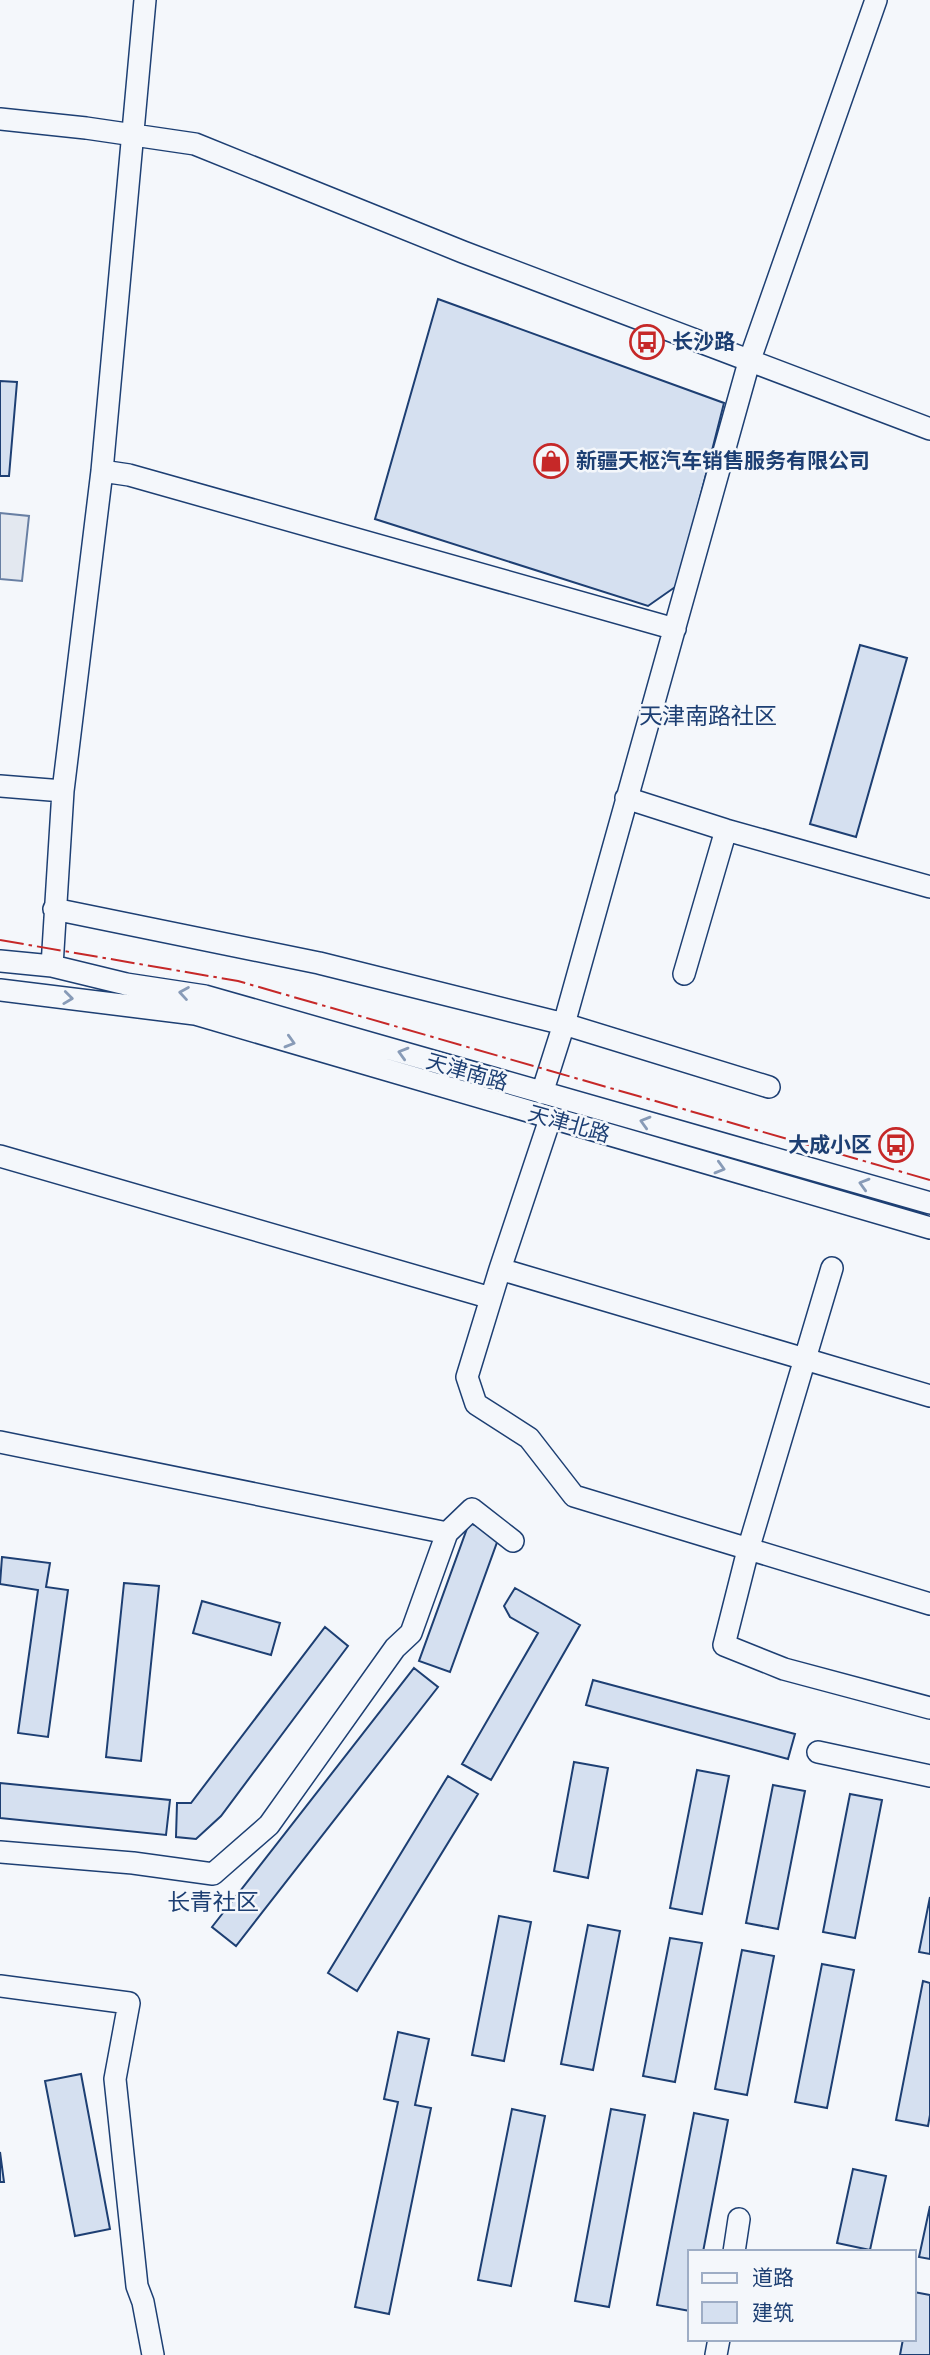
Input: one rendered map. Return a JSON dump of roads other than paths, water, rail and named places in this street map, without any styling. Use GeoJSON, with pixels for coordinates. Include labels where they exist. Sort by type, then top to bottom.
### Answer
{"type":"FeatureCollection","features":[{"type":"Feature","properties":{"kind":"street"},"geometry":{"type":"LineString","coordinates":[[52,965],[63,791],[102,471],[145,0]]}},
{"type":"Feature","properties":{"kind":"street"},"geometry":{"type":"LineString","coordinates":[[542,1093],[564,1024],[749,362],[876,0]]}},
{"type":"Feature","properties":{"kind":"street"},"geometry":{"type":"LineString","coordinates":[[0,119],[195,144],[463,252],[930,429]]}},
{"type":"Feature","properties":{"kind":"street"},"geometry":{"type":"LineString","coordinates":[[102,471],[142,479],[675,629]]}},
{"type":"Feature","properties":{"kind":"street"},"geometry":{"type":"LineString","coordinates":[[0,786],[63,791]]}},
{"type":"Feature","properties":{"kind":"street"},"geometry":{"type":"LineString","coordinates":[[626,798],[726,830],[930,887]]}},
{"type":"Feature","properties":{"kind":"street"},"geometry":{"type":"LineString","coordinates":[[684,974],[726,830]]}},
{"type":"Feature","properties":{"kind":"street"},"geometry":{"type":"LineString","coordinates":[[54,909],[319,963],[564,1024],[769,1087]]}},
{"type":"Feature","properties":{"kind":"street","name":"天津南路"},"geometry":{"type":"LineString","coordinates":[[0,961],[52,965],[126,984],[205,996],[930,1203]]}},
{"type":"Feature","properties":{"kind":"street","name":"天津北路"},"geometry":{"type":"LineString","coordinates":[[0,990],[195,1014],[930,1228]]}},
{"type":"Feature","properties":{"kind":"street"},"geometry":{"type":"LineString","coordinates":[[550,1119],[467,1377],[476,1404],[529,1438],[574,1496],[930,1604]]}},
{"type":"Feature","properties":{"kind":"street"},"geometry":{"type":"LineString","coordinates":[[0,1156],[492,1298]]}},
{"type":"Feature","properties":{"kind":"street"},"geometry":{"type":"LineString","coordinates":[[832,1268],[748,1550],[724,1645],[784,1669],[930,1708]]}},
{"type":"Feature","properties":{"kind":"street"},"geometry":{"type":"LineString","coordinates":[[500,1269],[930,1396]]}},
{"type":"Feature","properties":{"kind":"street"},"geometry":{"type":"LineString","coordinates":[[0,1442],[447,1533]]}},
{"type":"Feature","properties":{"kind":"street"},"geometry":{"type":"LineString","coordinates":[[0,1852],[133,1863],[213,1874],[269,1825],[395,1648],[411,1633],[447,1533],[471,1509],[513,1541]]}},
{"type":"Feature","properties":{"kind":"street"},"geometry":{"type":"LineString","coordinates":[[818,1752],[930,1776]]}},
{"type":"Feature","properties":{"kind":"street"},"geometry":{"type":"LineString","coordinates":[[0,1986],[130,2003],[115,2079],[137,2286],[144,2302],[153,2355]]}},
{"type":"Feature","properties":{"kind":"street"},"geometry":{"type":"LineString","coordinates":[[734,2250],[739,2219]]}},
{"type":"Feature","properties":{"kind":"place","name":"长沙路"},"geometry":{"type":"Point","coordinates":[647,342]}},
{"type":"Feature","properties":{"kind":"place","name":"新疆天枢汽车销售服务有限公司"},"geometry":{"type":"Point","coordinates":[551,461]}},
{"type":"Feature","properties":{"kind":"place","name":"大成小区"},"geometry":{"type":"Point","coordinates":[896,1145]}},
{"type":"Feature","properties":{"kind":"district","name":"天津南路社区"},"geometry":{"type":"Point","coordinates":[708,716]}},
{"type":"Feature","properties":{"kind":"district","name":"长青社区"},"geometry":{"type":"Point","coordinates":[213,1902]}}]}
